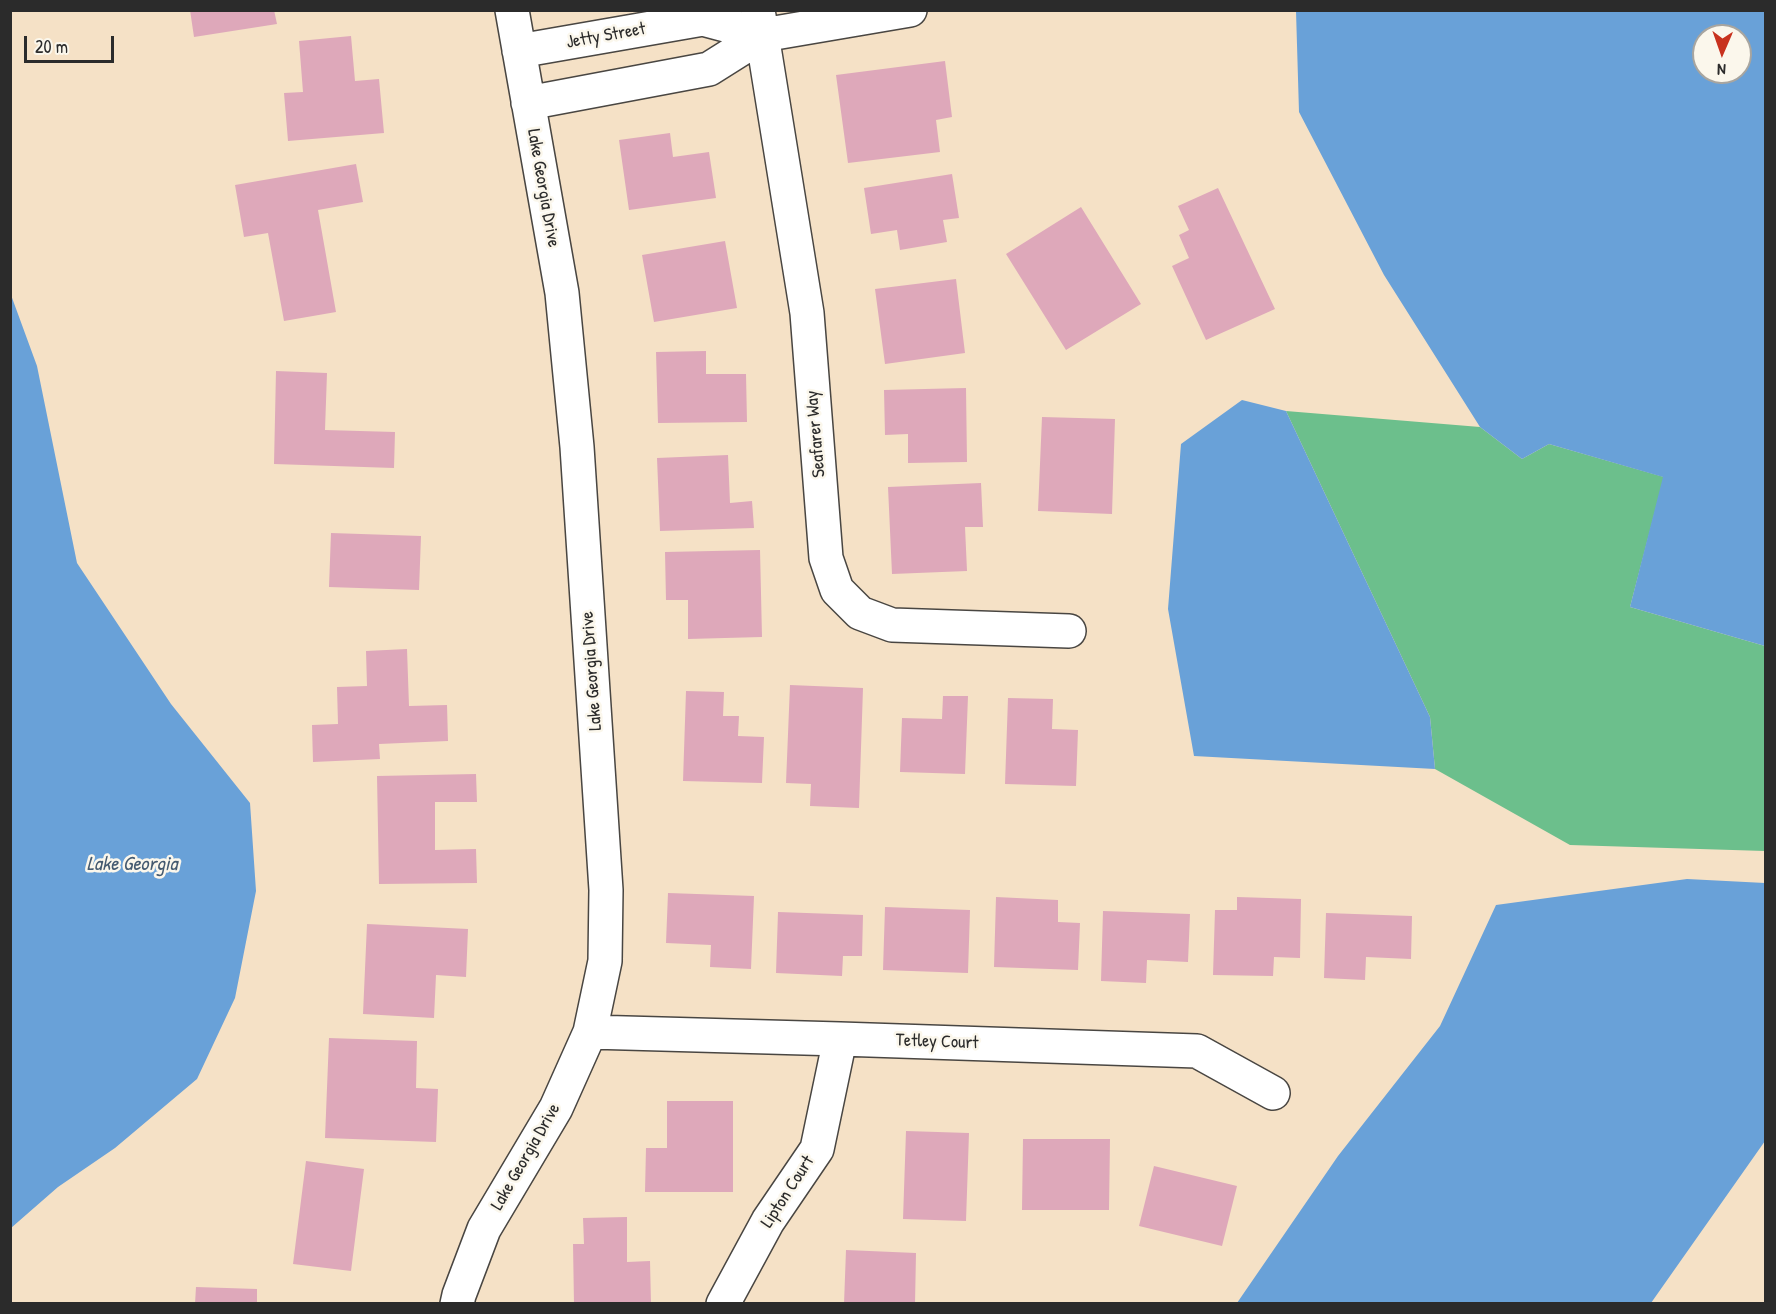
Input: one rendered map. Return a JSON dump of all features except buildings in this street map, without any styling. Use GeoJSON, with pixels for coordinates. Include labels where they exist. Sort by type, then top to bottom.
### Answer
{"type":"FeatureCollection","features":[{"type":"Feature","properties":{"kind":"street","name":"Lake Georgia Drive"},"geometry":{"type":"LineString","coordinates":[[458,1304],[459,1295],[484,1229],[556,1108],[590,1032],[605,961],[606,890],[577,447],[562,293],[512,10]]}},
{"type":"Feature","properties":{"kind":"street","name":"Jetty Street"},"geometry":{"type":"LineString","coordinates":[[519,51],[703,19],[761,23],[910,10]]}},
{"type":"Feature","properties":{"kind":"street","name":"Jetty Street"},"geometry":{"type":"LineString","coordinates":[[528,103],[709,69],[761,23]]}},
{"type":"Feature","properties":{"kind":"street","name":"Seafarer Way"},"geometry":{"type":"LineString","coordinates":[[761,23],[807,313],[826,558],[837,590],[860,613],[892,625],[1069,631]]}},
{"type":"Feature","properties":{"kind":"street","name":"Tetley Court"},"geometry":{"type":"LineString","coordinates":[[590,1032],[1197,1052],[1273,1093]]}},
{"type":"Feature","properties":{"kind":"street","name":"Lipton Court"},"geometry":{"type":"LineString","coordinates":[[723,1304],[768,1221],[817,1149],[840,1039]]}},
{"type":"Feature","properties":{"kind":"green space"},"geometry":{"type":"Polygon","coordinates":[[[1286,411],[1480,427],[1522,459],[1549,444],[1664,477],[1630,607],[1765,646],[1765,851],[1570,845],[1435,769],[1430,717],[1286,411]]]}},
{"type":"Feature","properties":{"kind":"water"},"geometry":{"type":"Polygon","coordinates":[[[1296,11],[1765,11],[1765,646],[1630,607],[1663,477],[1549,444],[1522,459],[1480,427],[1384,275],[1299,112],[1296,11]]]}},
{"type":"Feature","properties":{"kind":"water","name":"Lake Georgia"},"geometry":{"type":"Polygon","coordinates":[[[11,295],[37,366],[77,563],[171,704],[250,803],[256,891],[235,998],[197,1079],[115,1148],[58,1187],[11,1228],[11,295]]]}},
{"type":"Feature","properties":{"kind":"water"},"geometry":{"type":"Polygon","coordinates":[[[1242,400],[1286,411],[1430,717],[1435,769],[1194,756],[1168,609],[1181,444],[1242,400]]]}},
{"type":"Feature","properties":{"kind":"water"},"geometry":{"type":"Polygon","coordinates":[[[1687,879],[1765,883],[1765,1141],[1651,1303],[1237,1303],[1338,1156],[1440,1026],[1496,905],[1687,879]]]}}]}
